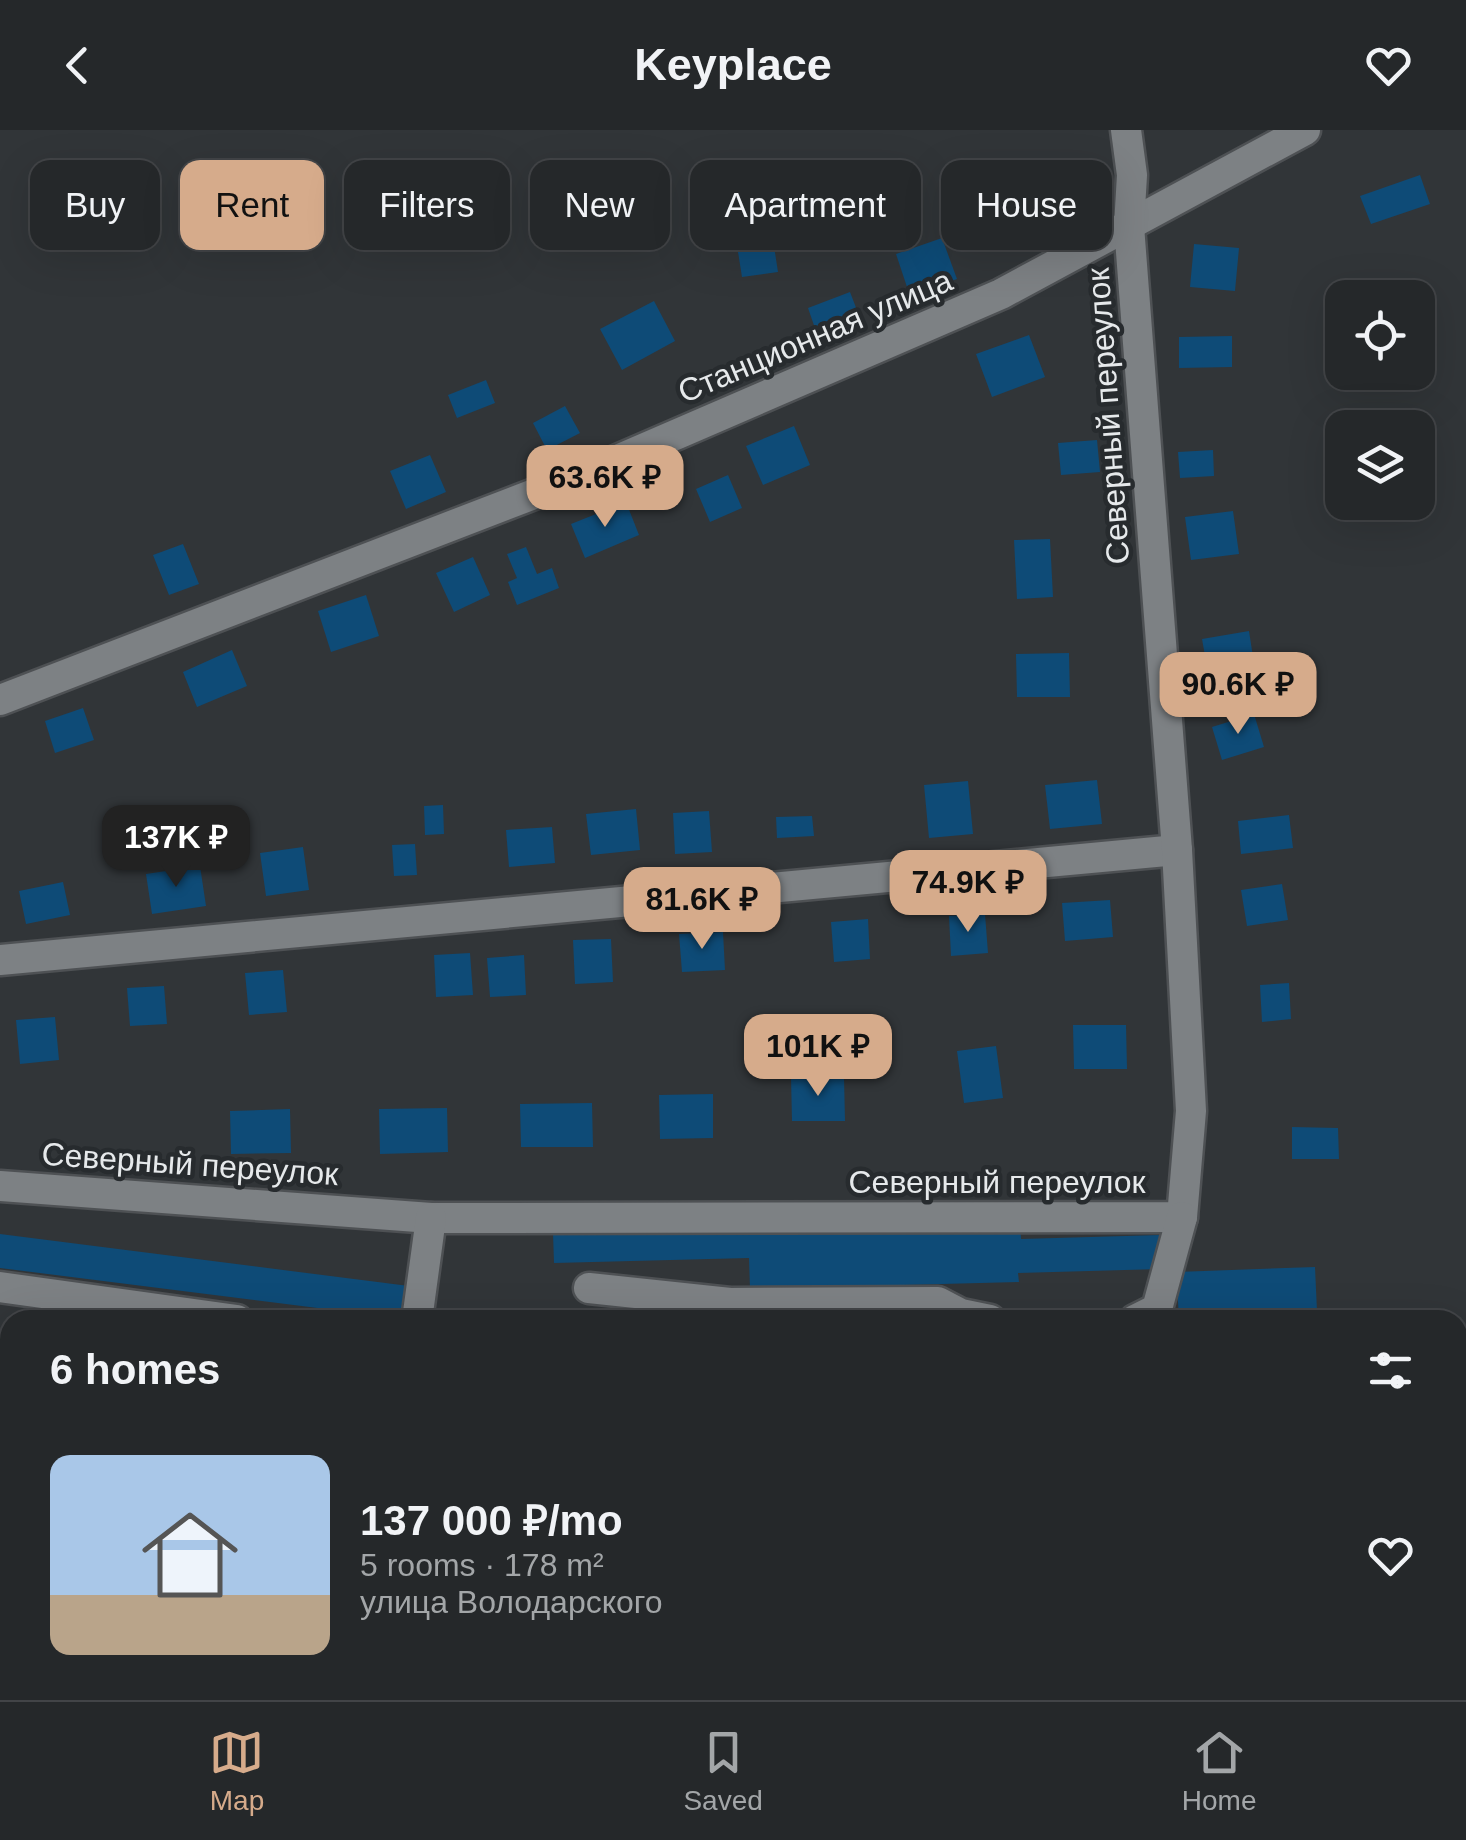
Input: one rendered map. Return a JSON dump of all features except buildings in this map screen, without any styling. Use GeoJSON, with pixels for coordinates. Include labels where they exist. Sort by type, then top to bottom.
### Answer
{"type":"FeatureCollection","features":[{"type":"Feature","properties":{"kind":"street","name":"Северный переулок"},"geometry":{"type":"LineString","coordinates":[[0,1186],[431,1218],[1182,1216],[1191,1110],[1177,850],[1128,226],[1132,175],[1126,130]]}},
{"type":"Feature","properties":{"kind":"street","name":"Станционная улица"},"geometry":{"type":"LineString","coordinates":[[0,700],[578,477],[1001,294],[1305,130]]}},
{"type":"Feature","properties":{"kind":"street"},"geometry":{"type":"LineString","coordinates":[[0,959],[649,895],[1177,850]]}},
{"type":"Feature","properties":{"kind":"street"},"geometry":{"type":"LineString","coordinates":[[1153,1310],[1182,1216]]}},
{"type":"Feature","properties":{"kind":"street"},"geometry":{"type":"LineString","coordinates":[[419,1310],[431,1218]]}},
{"type":"Feature","properties":{"kind":"street"},"geometry":{"type":"LineString","coordinates":[[0,1287],[165,1310]]}},
{"type":"Feature","properties":{"kind":"street"},"geometry":{"type":"LineString","coordinates":[[589,1288],[730,1303],[938,1302],[954,1310]]}}]}
